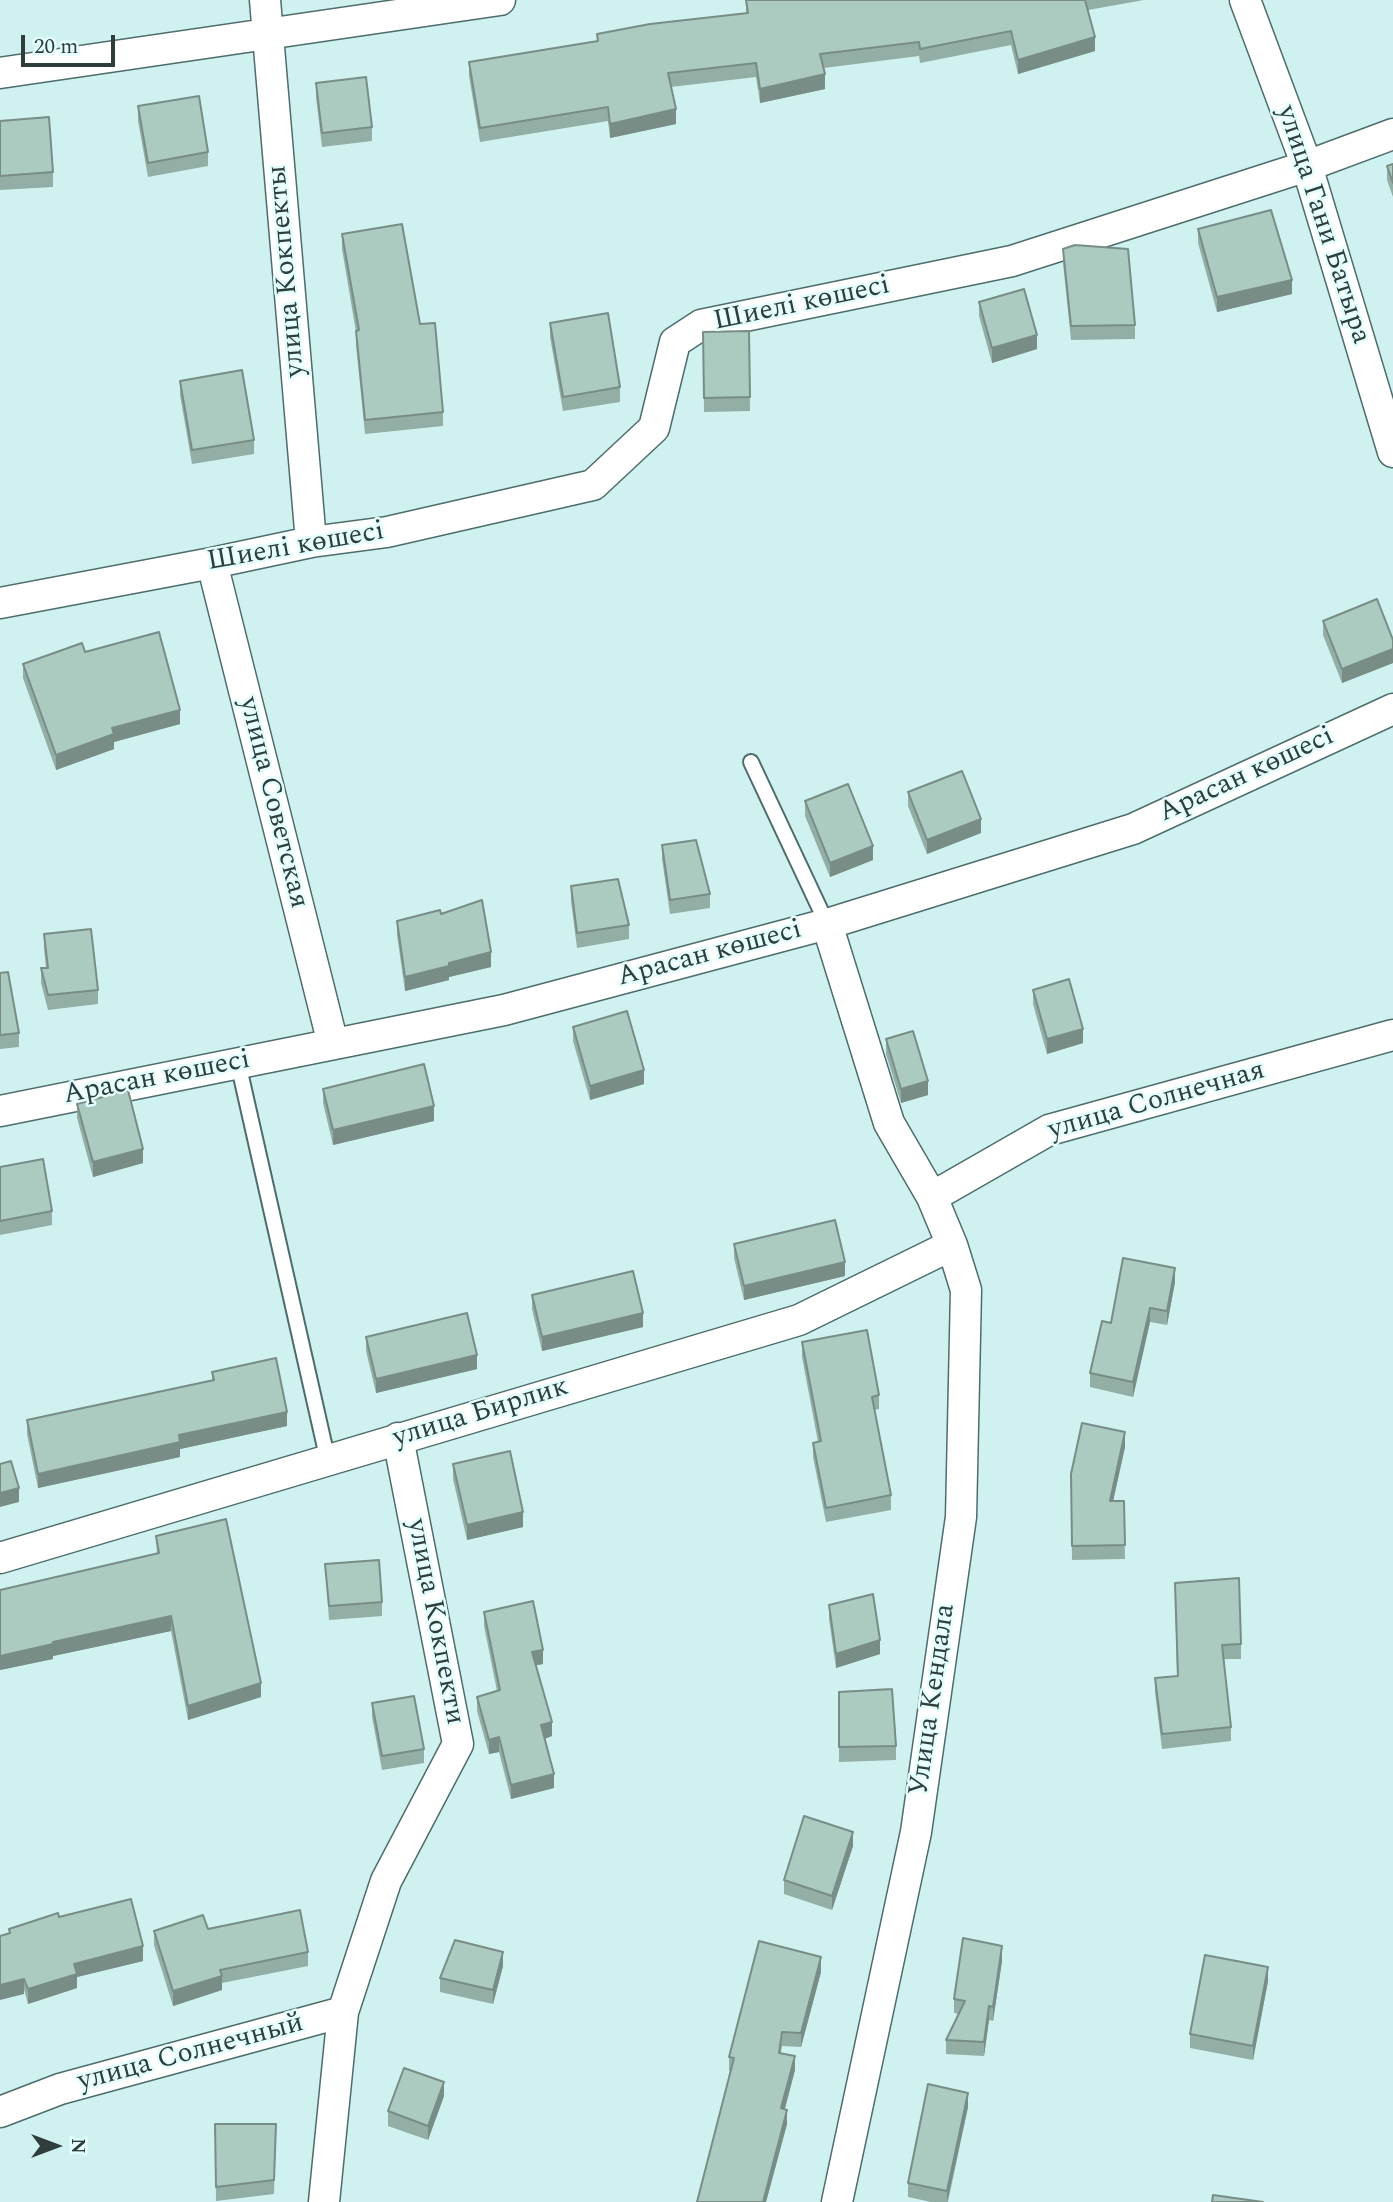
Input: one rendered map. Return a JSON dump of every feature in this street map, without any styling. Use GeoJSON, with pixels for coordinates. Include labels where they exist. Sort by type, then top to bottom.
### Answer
{"type":"FeatureCollection","features":[{"type":"Feature","properties":{"kind":"street","name":"улица Кокпекты"},"geometry":{"type":"LineString","coordinates":[[265,0],[311,541]]}},
{"type":"Feature","properties":{"kind":"street"},"geometry":{"type":"LineString","coordinates":[[0,73],[500,0]]}},
{"type":"Feature","properties":{"kind":"street","name":"улица Гани Батыра"},"geometry":{"type":"LineString","coordinates":[[1245,0],[1307,166],[1393,452]]}},
{"type":"Feature","properties":{"kind":"street","name":"Шиелі көшесі"},"geometry":{"type":"LineString","coordinates":[[0,603],[212,563],[311,541],[387,532],[593,485],[654,428],[675,342],[701,325],[1012,261],[1307,166],[1393,134]]}},
{"type":"Feature","properties":{"kind":"street","name":"улица Советская"},"geometry":{"type":"LineString","coordinates":[[212,563],[333,1044]]}},
{"type":"Feature","properties":{"kind":"street","name":"Арасан көшесі"},"geometry":{"type":"LineString","coordinates":[[0,1111],[504,1010],[827,924],[1133,829],[1393,709]]}},
{"type":"Feature","properties":{"kind":"street","name":"Улица Кендала"},"geometry":{"type":"LineString","coordinates":[[827,924],[889,1123],[932,1197],[952,1245],[966,1290],[961,1517],[916,1832],[837,2202]]}},
{"type":"Feature","properties":{"kind":"street","name":"улица Солнечная"},"geometry":{"type":"LineString","coordinates":[[932,1197],[1049,1130],[1393,1035]]}},
{"type":"Feature","properties":{"kind":"street","name":"улица Бирлик"},"geometry":{"type":"LineString","coordinates":[[0,1558],[799,1320],[952,1245]]}},
{"type":"Feature","properties":{"kind":"street","name":"улица Кокпекти"},"geometry":{"type":"LineString","coordinates":[[324,2202],[343,2012],[386,1881],[458,1744],[398,1438]]}},
{"type":"Feature","properties":{"kind":"street","name":"улица Солнечный"},"geometry":{"type":"LineString","coordinates":[[0,2112],[60,2089],[343,2012]]}},
{"type":"Feature","properties":{"kind":"lane"},"geometry":{"type":"LineString","coordinates":[[751,761],[827,924]]}},
{"type":"Feature","properties":{"kind":"lane"},"geometry":{"type":"LineString","coordinates":[[238,1063],[328,1461]]}},
{"type":"Feature","properties":{"kind":"building"},"geometry":{"type":"Polygon","coordinates":[[[746,0],[1085,0],[1095,37],[1018,60],[1011,31],[920,49],[919,42],[820,54],[825,74],[760,89],[756,63],[668,73],[676,109],[610,124],[608,107],[480,128],[469,62],[598,41],[597,34],[650,24],[748,13],[746,0]]]}},
{"type":"Feature","properties":{"kind":"building"},"geometry":{"type":"Polygon","coordinates":[[[366,77],[372,127],[322,133],[316,83],[366,77]]]}},
{"type":"Feature","properties":{"kind":"building"},"geometry":{"type":"Polygon","coordinates":[[[199,96],[208,152],[148,163],[138,106],[199,96]]]}},
{"type":"Feature","properties":{"kind":"building"},"geometry":{"type":"Polygon","coordinates":[[[49,117],[53,172],[0,176],[0,121],[49,117]]]}},
{"type":"Feature","properties":{"kind":"building"},"geometry":{"type":"Polygon","coordinates":[[[1393,164],[1393,183],[1387,166],[1393,164]]]}},
{"type":"Feature","properties":{"kind":"building"},"geometry":{"type":"Polygon","coordinates":[[[1271,210],[1292,280],[1217,297],[1198,229],[1271,210]]]}},
{"type":"Feature","properties":{"kind":"building"},"geometry":{"type":"Polygon","coordinates":[[[402,224],[420,324],[435,323],[443,412],[365,420],[356,331],[359,330],[342,234],[402,224]]]}},
{"type":"Feature","properties":{"kind":"building"},"geometry":{"type":"Polygon","coordinates":[[[1075,245],[1128,249],[1135,325],[1071,326],[1063,249],[1075,245]]]}},
{"type":"Feature","properties":{"kind":"building"},"geometry":{"type":"Polygon","coordinates":[[[1024,289],[1037,335],[992,348],[979,302],[1024,289]]]}},
{"type":"Feature","properties":{"kind":"building"},"geometry":{"type":"Polygon","coordinates":[[[608,313],[620,387],[563,397],[550,323],[608,313]]]}},
{"type":"Feature","properties":{"kind":"building"},"geometry":{"type":"Polygon","coordinates":[[[749,331],[750,397],[704,398],[703,332],[749,331]]]}},
{"type":"Feature","properties":{"kind":"building"},"geometry":{"type":"Polygon","coordinates":[[[242,370],[254,440],[192,450],[180,381],[242,370]]]}},
{"type":"Feature","properties":{"kind":"building"},"geometry":{"type":"Polygon","coordinates":[[[1377,599],[1393,640],[1393,649],[1342,669],[1323,621],[1377,599]]]}},
{"type":"Feature","properties":{"kind":"building"},"geometry":{"type":"Polygon","coordinates":[[[159,632],[180,710],[112,728],[114,734],[56,755],[23,664],[82,643],[85,652],[159,632]]]}},
{"type":"Feature","properties":{"kind":"building"},"geometry":{"type":"Polygon","coordinates":[[[962,771],[981,819],[927,840],[908,792],[962,771]]]}},
{"type":"Feature","properties":{"kind":"building"},"geometry":{"type":"Polygon","coordinates":[[[848,784],[873,846],[830,863],[805,801],[848,784]]]}},
{"type":"Feature","properties":{"kind":"building"},"geometry":{"type":"Polygon","coordinates":[[[696,840],[710,894],[670,900],[662,845],[696,840]]]}},
{"type":"Feature","properties":{"kind":"building"},"geometry":{"type":"Polygon","coordinates":[[[618,879],[629,925],[577,933],[571,886],[618,879]]]}},
{"type":"Feature","properties":{"kind":"building"},"geometry":{"type":"Polygon","coordinates":[[[482,900],[491,952],[405,977],[397,921],[440,910],[441,914],[482,900]]]}},
{"type":"Feature","properties":{"kind":"building"},"geometry":{"type":"Polygon","coordinates":[[[91,929],[98,990],[48,995],[41,968],[48,968],[44,934],[91,929]]]}},
{"type":"Feature","properties":{"kind":"building"},"geometry":{"type":"Polygon","coordinates":[[[8,972],[19,1033],[0,1035],[0,973],[8,972]]]}},
{"type":"Feature","properties":{"kind":"building"},"geometry":{"type":"Polygon","coordinates":[[[1069,979],[1083,1029],[1047,1039],[1033,990],[1069,979]]]}},
{"type":"Feature","properties":{"kind":"building"},"geometry":{"type":"Polygon","coordinates":[[[627,1011],[644,1070],[590,1086],[573,1027],[627,1011]]]}},
{"type":"Feature","properties":{"kind":"building"},"geometry":{"type":"Polygon","coordinates":[[[913,1031],[928,1081],[901,1089],[886,1039],[913,1031]]]}},
{"type":"Feature","properties":{"kind":"building"},"geometry":{"type":"Polygon","coordinates":[[[424,1064],[434,1106],[333,1130],[323,1089],[424,1064]]]}},
{"type":"Feature","properties":{"kind":"building"},"geometry":{"type":"Polygon","coordinates":[[[128,1090],[143,1149],[93,1162],[77,1104],[128,1090]]]}},
{"type":"Feature","properties":{"kind":"building"},"geometry":{"type":"Polygon","coordinates":[[[43,1159],[52,1211],[0,1221],[0,1167],[43,1159]]]}},
{"type":"Feature","properties":{"kind":"building"},"geometry":{"type":"Polygon","coordinates":[[[835,1220],[845,1262],[744,1286],[734,1244],[835,1220]]]}},
{"type":"Feature","properties":{"kind":"building"},"geometry":{"type":"Polygon","coordinates":[[[1123,1258],[1175,1268],[1167,1311],[1150,1308],[1133,1382],[1090,1373],[1102,1321],[1111,1323],[1123,1258]]]}},
{"type":"Feature","properties":{"kind":"building"},"geometry":{"type":"Polygon","coordinates":[[[633,1271],[643,1313],[542,1337],[532,1295],[633,1271]]]}},
{"type":"Feature","properties":{"kind":"building"},"geometry":{"type":"Polygon","coordinates":[[[467,1313],[477,1355],[376,1379],[366,1337],[467,1313]]]}},
{"type":"Feature","properties":{"kind":"building"},"geometry":{"type":"Polygon","coordinates":[[[867,1330],[879,1395],[872,1397],[891,1495],[826,1508],[813,1443],[821,1441],[802,1342],[867,1330]]]}},
{"type":"Feature","properties":{"kind":"building"},"geometry":{"type":"Polygon","coordinates":[[[276,1358],[287,1412],[179,1435],[180,1442],[38,1474],[27,1420],[214,1380],[212,1372],[276,1358]]]}},
{"type":"Feature","properties":{"kind":"building"},"geometry":{"type":"Polygon","coordinates":[[[1082,1423],[1125,1432],[1110,1501],[1124,1501],[1125,1545],[1072,1546],[1071,1474],[1082,1423]]]}},
{"type":"Feature","properties":{"kind":"building"},"geometry":{"type":"Polygon","coordinates":[[[510,1451],[523,1512],[467,1525],[453,1464],[510,1451]]]}},
{"type":"Feature","properties":{"kind":"building"},"geometry":{"type":"Polygon","coordinates":[[[11,1461],[19,1488],[0,1493],[0,1464],[11,1461]]]}},
{"type":"Feature","properties":{"kind":"building"},"geometry":{"type":"Polygon","coordinates":[[[226,1519],[261,1683],[188,1706],[171,1616],[0,1656],[0,1590],[159,1553],[156,1536],[226,1519]]]}},
{"type":"Feature","properties":{"kind":"building"},"geometry":{"type":"Polygon","coordinates":[[[379,1560],[382,1602],[329,1606],[325,1564],[379,1560]]]}},
{"type":"Feature","properties":{"kind":"building"},"geometry":{"type":"Polygon","coordinates":[[[1239,1578],[1241,1644],[1222,1645],[1231,1727],[1162,1734],[1155,1678],[1178,1676],[1175,1583],[1239,1578]]]}},
{"type":"Feature","properties":{"kind":"building"},"geometry":{"type":"Polygon","coordinates":[[[873,1594],[880,1640],[836,1654],[829,1605],[873,1594]]]}},
{"type":"Feature","properties":{"kind":"building"},"geometry":{"type":"Polygon","coordinates":[[[533,1601],[543,1650],[532,1652],[552,1722],[541,1725],[554,1774],[511,1785],[499,1737],[489,1740],[477,1697],[500,1690],[484,1612],[533,1601]]]}},
{"type":"Feature","properties":{"kind":"building"},"geometry":{"type":"Polygon","coordinates":[[[892,1689],[896,1746],[839,1747],[839,1692],[892,1689]]]}},
{"type":"Feature","properties":{"kind":"building"},"geometry":{"type":"Polygon","coordinates":[[[414,1696],[424,1749],[382,1756],[372,1703],[414,1696]]]}},
{"type":"Feature","properties":{"kind":"building"},"geometry":{"type":"Polygon","coordinates":[[[804,1816],[853,1832],[832,1896],[784,1880],[804,1816]]]}},
{"type":"Feature","properties":{"kind":"building"},"geometry":{"type":"Polygon","coordinates":[[[131,1899],[143,1946],[74,1964],[77,1974],[28,1989],[24,1979],[0,1985],[0,1936],[10,1933],[9,1929],[58,1913],[59,1917],[131,1899]]]}},
{"type":"Feature","properties":{"kind":"building"},"geometry":{"type":"Polygon","coordinates":[[[300,1910],[308,1952],[220,1970],[222,1976],[173,1991],[154,1931],[203,1915],[208,1929],[300,1910]]]}},
{"type":"Feature","properties":{"kind":"building"},"geometry":{"type":"Polygon","coordinates":[[[963,1938],[1002,1946],[993,2007],[989,2006],[984,2042],[946,2040],[965,2001],[954,1999],[963,1938]]]}},
{"type":"Feature","properties":{"kind":"building"},"geometry":{"type":"Polygon","coordinates":[[[455,1940],[503,1952],[493,1990],[440,1978],[455,1940]]]}},
{"type":"Feature","properties":{"kind":"building"},"geometry":{"type":"Polygon","coordinates":[[[759,1941],[821,1957],[801,2033],[782,2032],[779,2053],[795,2056],[781,2108],[787,2110],[763,2202],[697,2202],[734,2058],[729,2057],[759,1941]]]}},
{"type":"Feature","properties":{"kind":"building"},"geometry":{"type":"Polygon","coordinates":[[[1205,1955],[1268,1967],[1253,2046],[1190,2034],[1205,1955]]]}},
{"type":"Feature","properties":{"kind":"building"},"geometry":{"type":"Polygon","coordinates":[[[404,2068],[444,2082],[428,2126],[388,2111],[404,2068]]]}},
{"type":"Feature","properties":{"kind":"building"},"geometry":{"type":"Polygon","coordinates":[[[928,2084],[968,2093],[947,2191],[908,2183],[928,2084]]]}},
{"type":"Feature","properties":{"kind":"building"},"geometry":{"type":"Polygon","coordinates":[[[215,2124],[276,2124],[274,2180],[216,2187],[215,2124]]]}},
{"type":"Feature","properties":{"kind":"building"},"geometry":{"type":"Polygon","coordinates":[[[1213,2195],[1263,2202],[1212,2202],[1213,2195]]]}}]}
